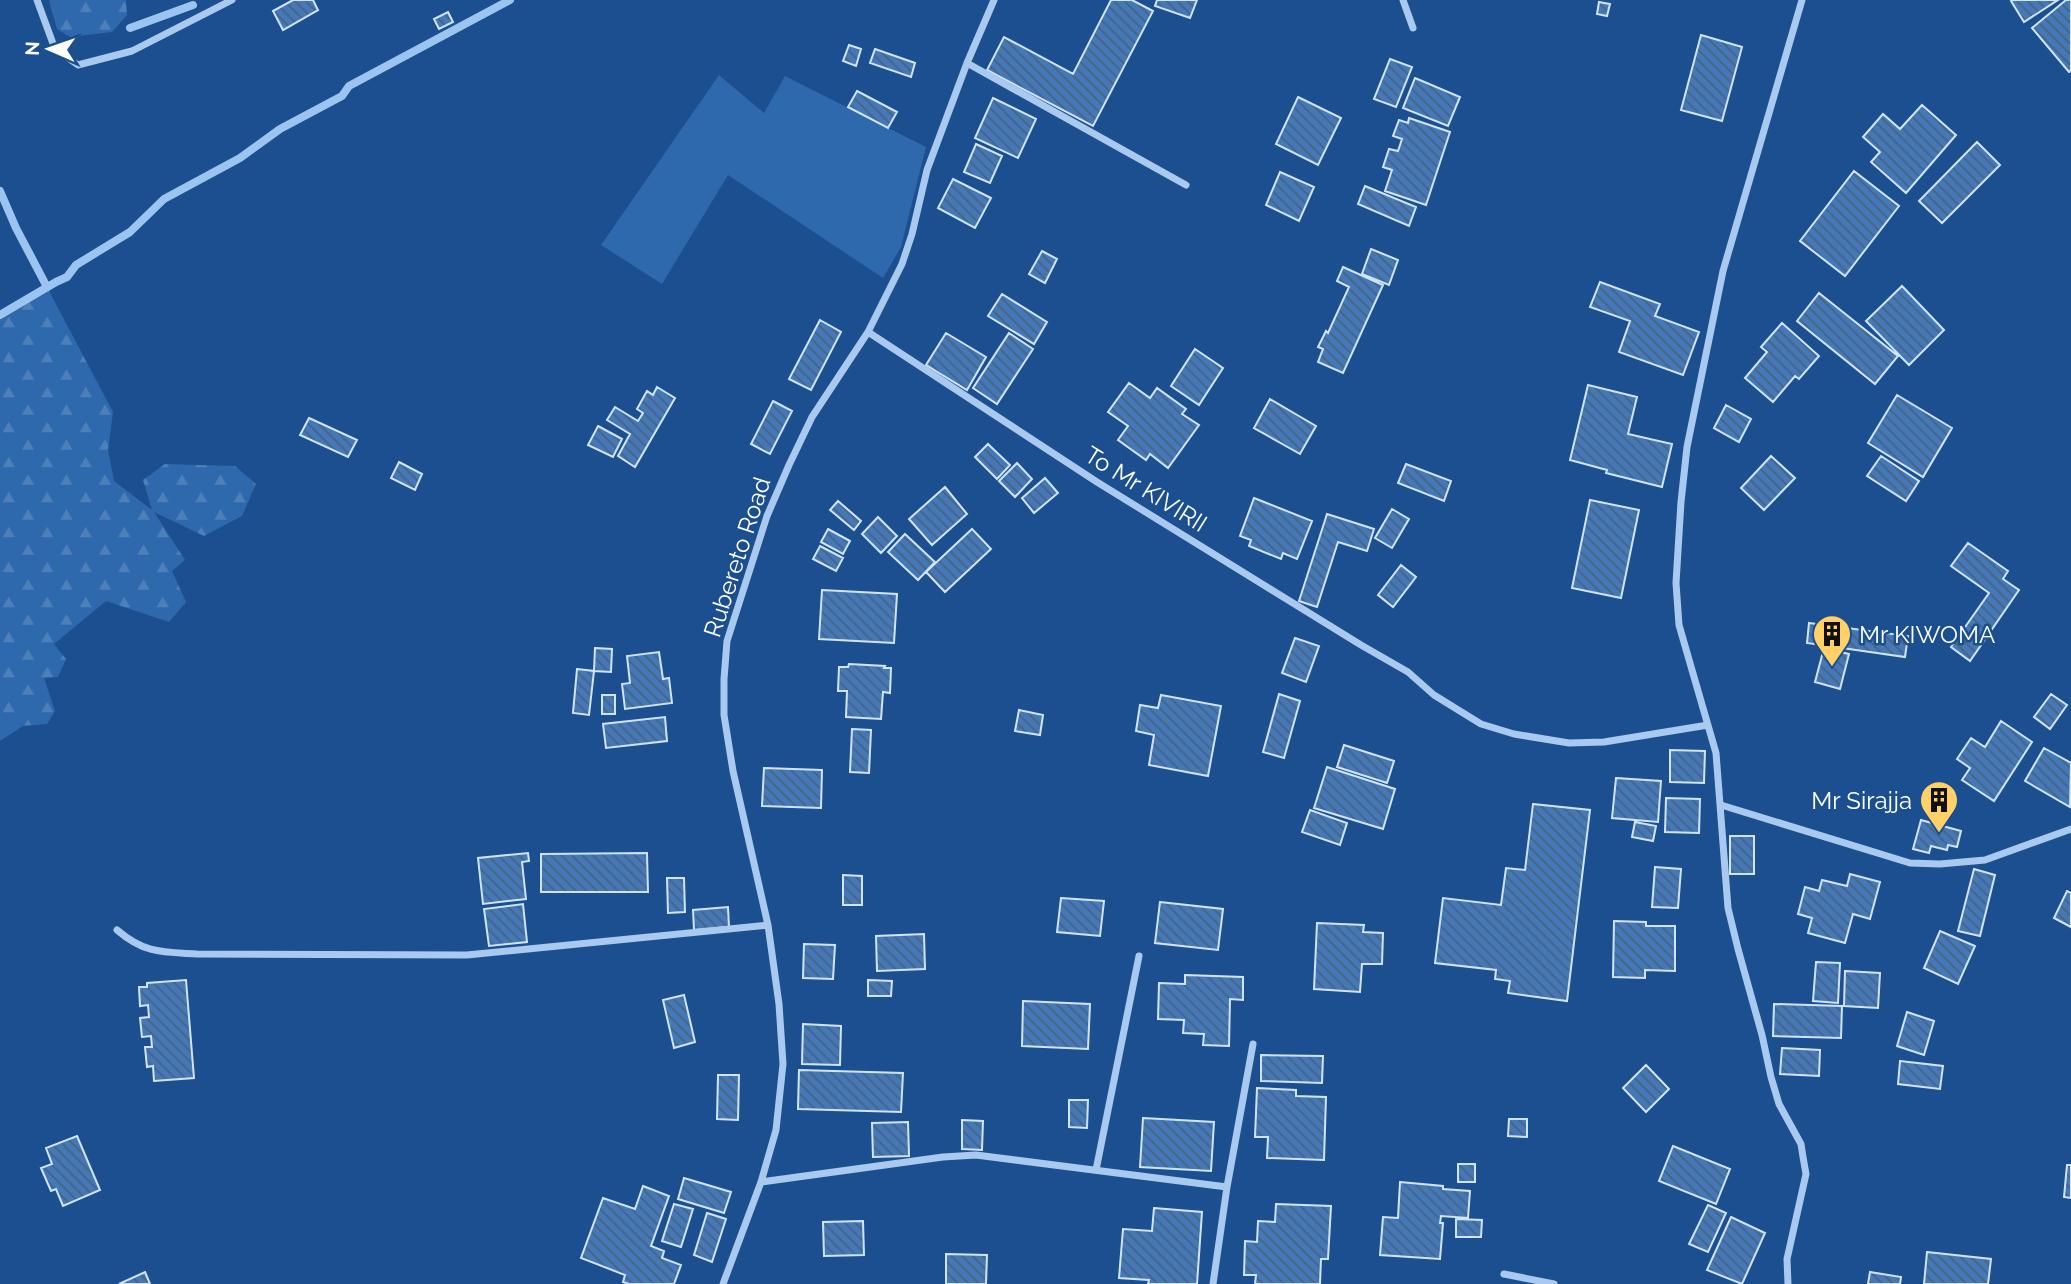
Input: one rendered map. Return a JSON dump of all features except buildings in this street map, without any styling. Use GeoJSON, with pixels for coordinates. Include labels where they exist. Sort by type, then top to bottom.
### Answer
{"type":"FeatureCollection","features":[{"type":"Feature","properties":{"kind":"street"},"geometry":{"type":"LineString","coordinates":[[37,0],[55,49],[78,65],[132,51],[232,0]]}},
{"type":"Feature","properties":{"kind":"street","name":"Rubereto Road"},"geometry":{"type":"LineString","coordinates":[[723,1284],[761,1182],[776,1130],[783,1063],[779,1004],[768,925],[733,771],[724,715],[727,641],[767,516],[789,465],[816,410],[868,332],[902,264],[927,170],[994,0]]}},
{"type":"Feature","properties":{"kind":"street"},"geometry":{"type":"LineString","coordinates":[[1403,0],[1413,27]]}},
{"type":"Feature","properties":{"kind":"street"},"geometry":{"type":"LineString","coordinates":[[1787,1284],[1787,1259],[1806,1174],[1801,1144],[1779,1104],[1731,922],[1725,878],[1716,752],[1679,625],[1676,583],[1687,447],[1723,271],[1802,0]]}},
{"type":"Feature","properties":{"kind":"street"},"geometry":{"type":"LineString","coordinates":[[967,63],[1185,185]]}},
{"type":"Feature","properties":{"kind":"street","name":"To Mr KIVIRII"},"geometry":{"type":"LineString","coordinates":[[868,332],[1097,482],[1408,672],[1434,695],[1481,724],[1514,734],[1569,743],[1604,742],[1707,725]]}},
{"type":"Feature","properties":{"kind":"street"},"geometry":{"type":"LineString","coordinates":[[1721,805],[1910,863],[1940,864],[1985,860],[2071,829]]}},
{"type":"Feature","properties":{"kind":"street"},"geometry":{"type":"LineString","coordinates":[[117,930],[131,942],[159,952],[467,955],[768,925]]}},
{"type":"Feature","properties":{"kind":"street"},"geometry":{"type":"LineString","coordinates":[[1096,1170],[1139,956]]}},
{"type":"Feature","properties":{"kind":"street"},"geometry":{"type":"LineString","coordinates":[[1213,1284],[1252,1044]]}},
{"type":"Feature","properties":{"kind":"street"},"geometry":{"type":"LineString","coordinates":[[761,1182],[976,1154],[1227,1187]]}},
{"type":"Feature","properties":{"kind":"street"},"geometry":{"type":"LineString","coordinates":[[1504,1274],[1554,1284]]}},
{"type":"Feature","properties":{"kind":"green space"},"geometry":{"type":"Polygon","coordinates":[[[49,0],[126,0],[127,15],[112,32],[70,37],[57,29],[49,0]]]}},
{"type":"Feature","properties":{"kind":"green space"},"geometry":{"type":"Polygon","coordinates":[[[719,75],[764,113],[785,76],[926,147],[901,247],[883,278],[728,175],[662,284],[601,245],[719,75]]]}},
{"type":"Feature","properties":{"kind":"green space"},"geometry":{"type":"Polygon","coordinates":[[[49,291],[113,412],[108,450],[114,481],[152,510],[143,480],[165,464],[235,466],[256,484],[242,516],[204,536],[154,512],[185,560],[172,571],[186,602],[169,622],[106,601],[54,644],[66,659],[58,677],[44,678],[55,711],[47,724],[23,726],[0,741],[0,319],[49,291]]]}},
{"type":"Feature","properties":{"kind":"waterway"},"geometry":{"type":"LineString","coordinates":[[0,315],[67,277],[76,265],[130,232],[164,199],[240,158],[280,129],[342,96],[349,86],[510,0]]}},
{"type":"Feature","properties":{"kind":"waterway"},"geometry":{"type":"LineString","coordinates":[[130,28],[193,5]]}},
{"type":"Feature","properties":{"kind":"waterway"},"geometry":{"type":"LineString","coordinates":[[0,191],[47,287]]}},
{"type":"Feature","properties":{"kind":"place","name":"Mr KIWOMA"},"geometry":{"type":"Point","coordinates":[1832,668]}},
{"type":"Feature","properties":{"kind":"place","name":"Mr Sirajja"},"geometry":{"type":"Point","coordinates":[1939,834]}}]}
